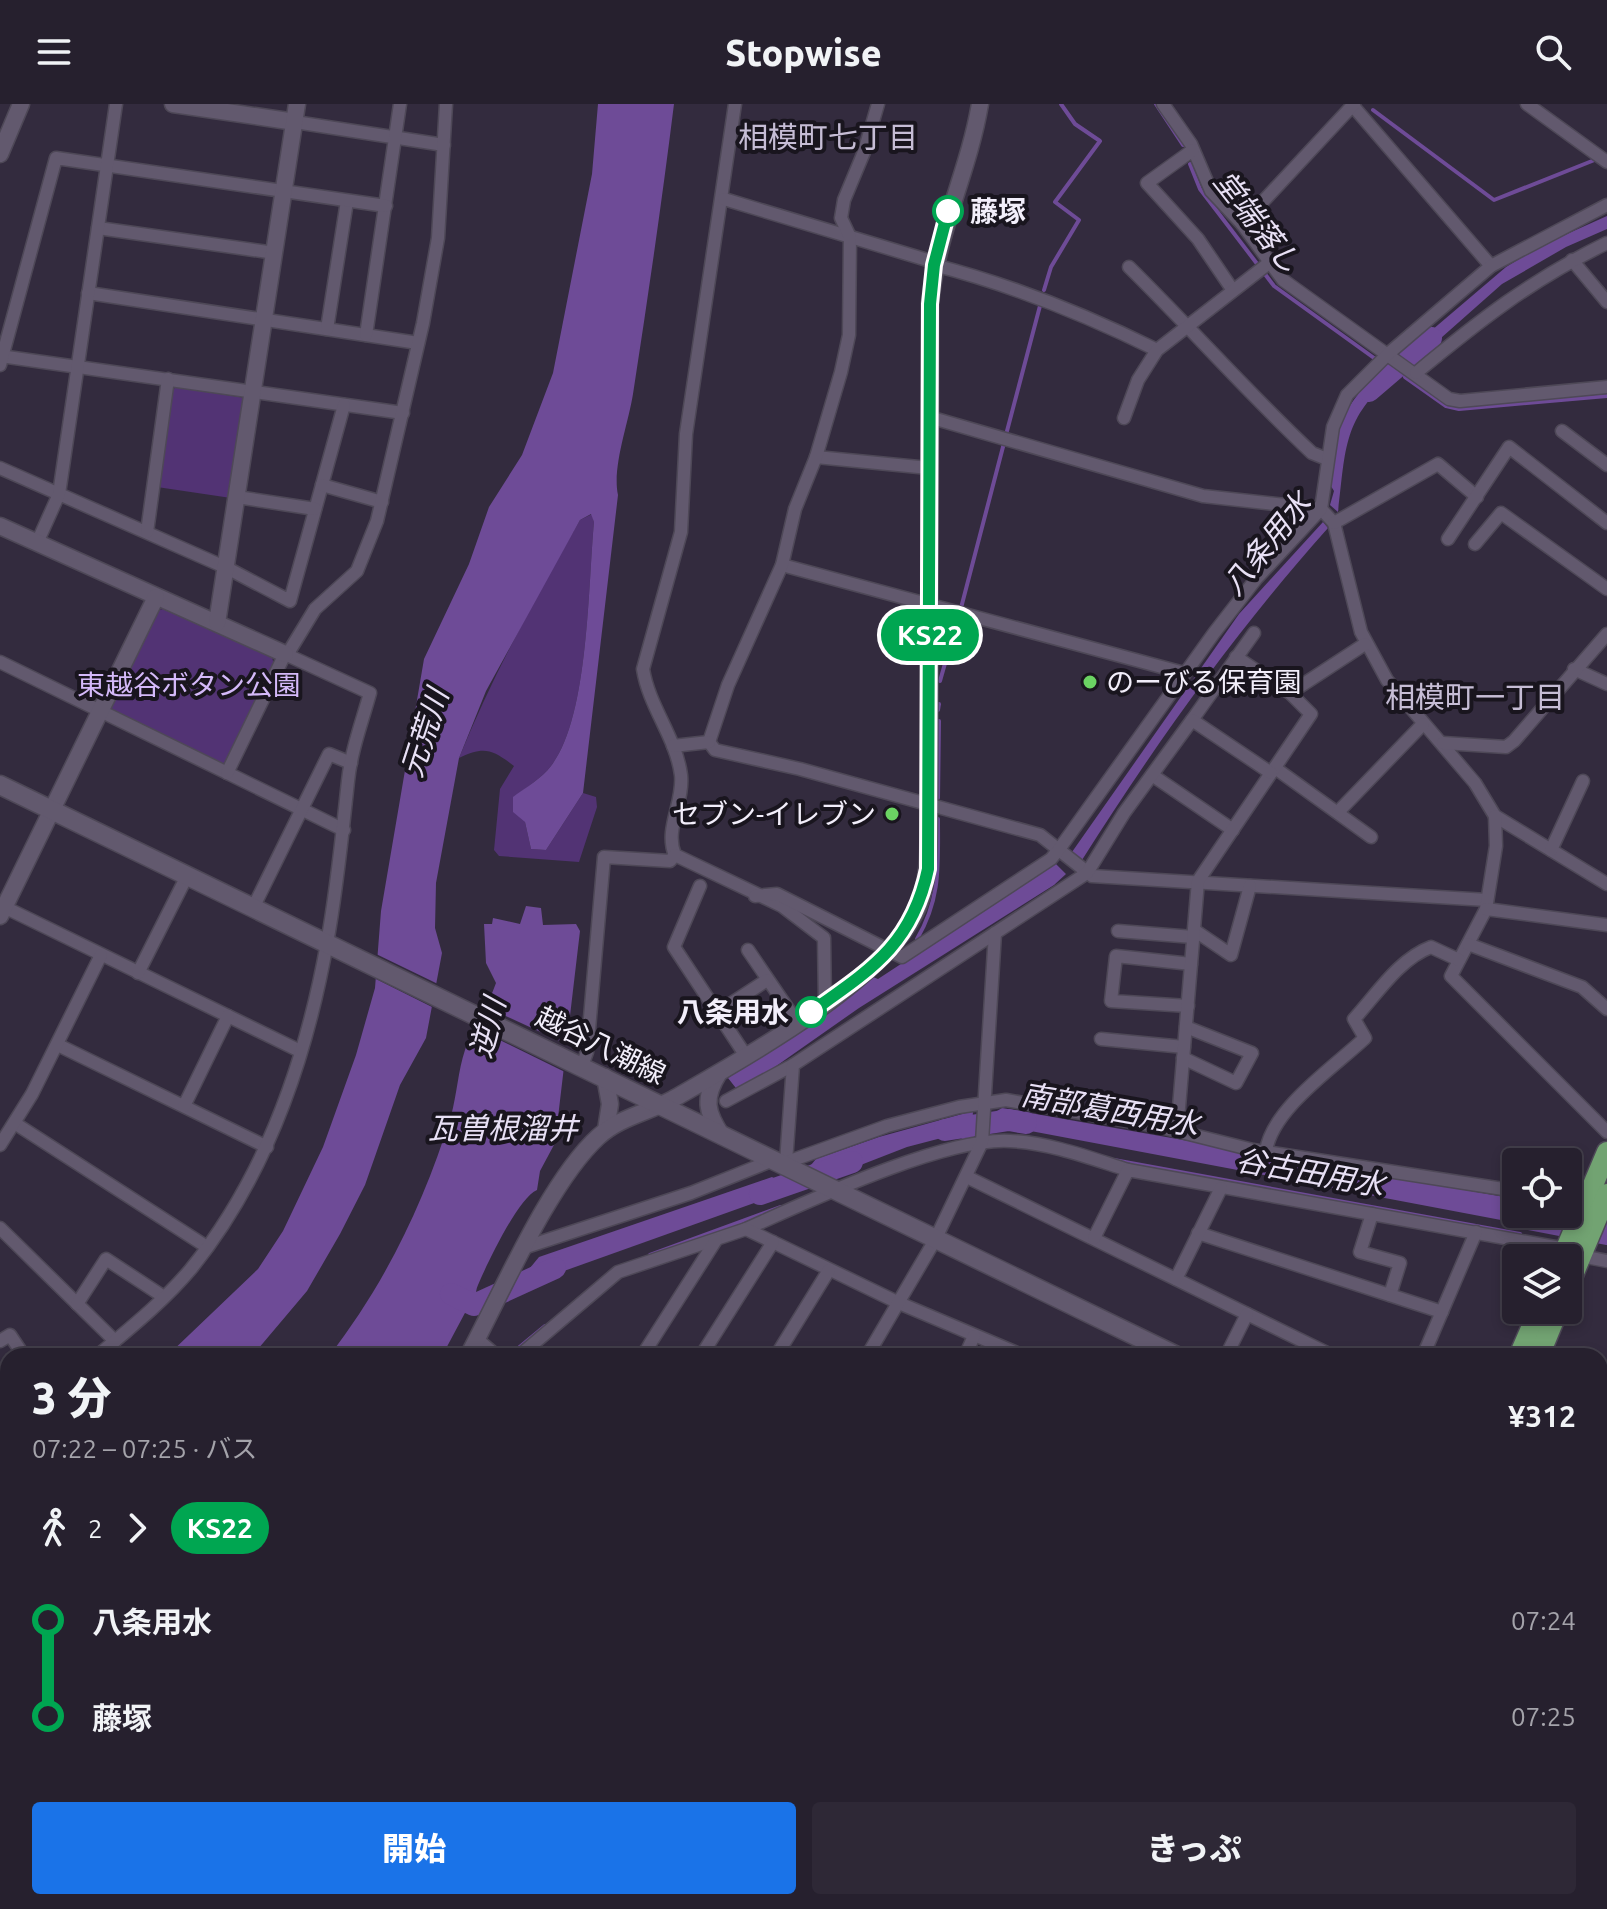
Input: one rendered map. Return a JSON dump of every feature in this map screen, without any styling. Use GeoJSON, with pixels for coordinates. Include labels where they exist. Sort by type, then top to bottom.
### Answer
{"type":"FeatureCollection","features":[{"type":"Feature","properties":{"kind":"main road","name":"越谷八潮線"},"geometry":{"type":"LineString","coordinates":[[0,785],[1160,1348]]}},
{"type":"Feature","properties":{"kind":"main road"},"geometry":{"type":"LineString","coordinates":[[1576,1244],[1595,1199],[1607,1152]]}},
{"type":"Feature","properties":{"kind":"main road"},"geometry":{"type":"LineString","coordinates":[[1522,1348],[1533,1324]]}},
{"type":"Feature","properties":{"kind":"main road"},"geometry":{"type":"LineString","coordinates":[[1542,1348],[1552,1324]]}},
{"type":"Feature","properties":{"kind":"street"},"geometry":{"type":"LineString","coordinates":[[1,151],[21,104]]}},
{"type":"Feature","properties":{"kind":"street"},"geometry":{"type":"LineString","coordinates":[[37,543],[59,494],[116,104]]}},
{"type":"Feature","properties":{"kind":"street"},"geometry":{"type":"LineString","coordinates":[[173,104],[213,107],[444,145]]}},
{"type":"Feature","properties":{"kind":"street"},"geometry":{"type":"LineString","coordinates":[[217,623],[297,104]]}},
{"type":"Feature","properties":{"kind":"street"},"geometry":{"type":"LineString","coordinates":[[366,335],[400,104]]}},
{"type":"Feature","properties":{"kind":"street"},"geometry":{"type":"LineString","coordinates":[[227,773],[286,654],[315,609],[357,571],[382,502],[438,238],[446,104]]}},
{"type":"Feature","properties":{"kind":"street"},"geometry":{"type":"LineString","coordinates":[[735,104],[724,199],[686,434],[681,532],[643,669],[646,689],[673,746],[683,794],[670,839],[675,855],[755,896],[782,906],[824,938],[825,1003]]}},
{"type":"Feature","properties":{"kind":"street"},"geometry":{"type":"LineString","coordinates":[[709,742],[728,685],[782,565],[795,509],[816,457],[849,335],[850,237],[841,218],[844,200],[864,152],[878,104]]}},
{"type":"Feature","properties":{"kind":"street"},"geometry":{"type":"LineString","coordinates":[[472,1348],[574,1165],[606,1130],[621,1120],[661,1105],[720,1072],[825,1003],[889,953],[910,923],[923,892],[928,869],[929,417],[934,263],[980,104]]}},
{"type":"Feature","properties":{"kind":"street"},"geometry":{"type":"LineString","coordinates":[[1163,104],[1193,150],[1211,191],[1242,224],[1268,264],[1283,280],[1449,399],[1460,401],[1607,387]]}},
{"type":"Feature","properties":{"kind":"street"},"geometry":{"type":"LineString","coordinates":[[1527,104],[1607,162]]}},
{"type":"Feature","properties":{"kind":"street"},"geometry":{"type":"LineString","coordinates":[[1242,224],[1353,105],[1491,266]]}},
{"type":"Feature","properties":{"kind":"street"},"geometry":{"type":"LineString","coordinates":[[1193,150],[1147,183],[1198,239],[1232,289]]}},
{"type":"Feature","properties":{"kind":"street"},"geometry":{"type":"LineString","coordinates":[[386,206],[56,158],[1,359],[78,366],[403,413]]}},
{"type":"Feature","properties":{"kind":"street"},"geometry":{"type":"LineString","coordinates":[[724,199],[1000,281],[1157,350]]}},
{"type":"Feature","properties":{"kind":"street"},"geometry":{"type":"LineString","coordinates":[[327,329],[347,201]]}},
{"type":"Feature","properties":{"kind":"street"},"geometry":{"type":"LineString","coordinates":[[755,896],[777,894],[902,957],[1051,859],[1184,673],[1256,579],[1321,509],[1333,427],[1347,395],[1491,266],[1607,205]]}},
{"type":"Feature","properties":{"kind":"street"},"geometry":{"type":"LineString","coordinates":[[98,228],[275,253]]}},
{"type":"Feature","properties":{"kind":"street"},"geometry":{"type":"LineString","coordinates":[[1412,370],[1491,310],[1572,260],[1607,243]]}},
{"type":"Feature","properties":{"kind":"street"},"geometry":{"type":"LineString","coordinates":[[1572,260],[1607,302]]}},
{"type":"Feature","properties":{"kind":"street"},"geometry":{"type":"LineString","coordinates":[[1124,418],[1138,380],[1157,350],[1268,264]]}},
{"type":"Feature","properties":{"kind":"street"},"geometry":{"type":"LineString","coordinates":[[1129,267],[1188,325],[1241,386],[1312,453],[1327,459]]}},
{"type":"Feature","properties":{"kind":"street"},"geometry":{"type":"LineString","coordinates":[[88,293],[418,343]]}},
{"type":"Feature","properties":{"kind":"street"},"geometry":{"type":"LineString","coordinates":[[147,532],[168,379]]}},
{"type":"Feature","properties":{"kind":"street"},"geometry":{"type":"LineString","coordinates":[[0,468],[227,568],[290,601],[344,405]]}},
{"type":"Feature","properties":{"kind":"street"},"geometry":{"type":"LineString","coordinates":[[929,417],[1203,496],[1321,509],[1334,522],[1365,644],[1387,680],[1475,783],[1495,816],[1607,884]]}},
{"type":"Feature","properties":{"kind":"street"},"geometry":{"type":"LineString","coordinates":[[1562,431],[1607,465]]}},
{"type":"Feature","properties":{"kind":"street"},"geometry":{"type":"LineString","coordinates":[[1448,539],[1509,447],[1607,523]]}},
{"type":"Feature","properties":{"kind":"street"},"geometry":{"type":"LineString","coordinates":[[816,457],[929,468]]}},
{"type":"Feature","properties":{"kind":"street"},"geometry":{"type":"LineString","coordinates":[[1334,522],[1438,464],[1477,497]]}},
{"type":"Feature","properties":{"kind":"street"},"geometry":{"type":"LineString","coordinates":[[322,485],[382,502]]}},
{"type":"Feature","properties":{"kind":"street"},"geometry":{"type":"LineString","coordinates":[[237,497],[315,509]]}},
{"type":"Feature","properties":{"kind":"street"},"geometry":{"type":"LineString","coordinates":[[1475,544],[1501,513],[1607,589]]}},
{"type":"Feature","properties":{"kind":"street"},"geometry":{"type":"LineString","coordinates":[[0,526],[370,693],[351,763],[333,946],[267,1147],[241,1200],[207,1247],[164,1297],[107,1348]]}},
{"type":"Feature","properties":{"kind":"street"},"geometry":{"type":"LineString","coordinates":[[782,565],[1184,673]]}},
{"type":"Feature","properties":{"kind":"street"},"geometry":{"type":"LineString","coordinates":[[156,597],[1,909],[300,1051]]}},
{"type":"Feature","properties":{"kind":"street"},"geometry":{"type":"LineString","coordinates":[[726,1101],[793,1065],[995,933],[1083,871],[1254,633]]}},
{"type":"Feature","properties":{"kind":"street"},"geometry":{"type":"LineString","coordinates":[[1443,743],[1506,747],[1607,634]]}},
{"type":"Feature","properties":{"kind":"street"},"geometry":{"type":"LineString","coordinates":[[1290,693],[1365,644]]}},
{"type":"Feature","properties":{"kind":"street"},"geometry":{"type":"LineString","coordinates":[[1177,1131],[1198,881],[1311,714],[1290,693],[1236,657]]}},
{"type":"Feature","properties":{"kind":"street"},"geometry":{"type":"LineString","coordinates":[[0,662],[344,830]]}},
{"type":"Feature","properties":{"kind":"street"},"geometry":{"type":"LineString","coordinates":[[1574,669],[1607,684]]}},
{"type":"Feature","properties":{"kind":"street"},"geometry":{"type":"LineString","coordinates":[[1192,720],[1338,812],[1371,837]]}},
{"type":"Feature","properties":{"kind":"street"},"geometry":{"type":"LineString","coordinates":[[1338,812],[1423,724]]}},
{"type":"Feature","properties":{"kind":"street"},"geometry":{"type":"LineString","coordinates":[[673,746],[709,742]]}},
{"type":"Feature","properties":{"kind":"street"},"geometry":{"type":"LineString","coordinates":[[709,742],[715,750],[800,769],[1040,835],[1060,848],[1083,871],[1487,905],[1607,925]]}},
{"type":"Feature","properties":{"kind":"street"},"geometry":{"type":"LineString","coordinates":[[253,908],[329,754],[351,763]]}},
{"type":"Feature","properties":{"kind":"street"},"geometry":{"type":"LineString","coordinates":[[1152,775],[1233,830]]}},
{"type":"Feature","properties":{"kind":"street"},"geometry":{"type":"LineString","coordinates":[[1551,850],[1583,781]]}},
{"type":"Feature","properties":{"kind":"street"},"geometry":{"type":"LineString","coordinates":[[1495,816],[1496,846],[1487,905],[1451,976],[1607,1132]]}},
{"type":"Feature","properties":{"kind":"street"},"geometry":{"type":"LineString","coordinates":[[578,1064],[587,1052],[604,857],[670,861],[675,855]]}},
{"type":"Feature","properties":{"kind":"street"},"geometry":{"type":"LineString","coordinates":[[138,973],[187,876]]}},
{"type":"Feature","properties":{"kind":"street"},"geometry":{"type":"LineString","coordinates":[[700,886],[674,947],[746,1056]]}},
{"type":"Feature","properties":{"kind":"street"},"geometry":{"type":"LineString","coordinates":[[1118,931],[1194,934],[1231,955],[1250,886]]}},
{"type":"Feature","properties":{"kind":"street"},"geometry":{"type":"LineString","coordinates":[[872,1348],[935,1240],[982,1142],[987,1102],[995,933]]}},
{"type":"Feature","properties":{"kind":"street"},"geometry":{"type":"LineString","coordinates":[[1468,944],[1582,987],[1607,1009]]}},
{"type":"Feature","properties":{"kind":"street"},"geometry":{"type":"LineString","coordinates":[[1266,1151],[1268,1140],[1282,1115],[1365,1038],[1354,1019],[1394,974],[1416,953],[1431,947],[1459,960]]}},
{"type":"Feature","properties":{"kind":"street"},"geometry":{"type":"LineString","coordinates":[[748,950],[797,1022]]}},
{"type":"Feature","properties":{"kind":"street"},"geometry":{"type":"LineString","coordinates":[[0,1145],[16,1124],[58,1045],[101,955]]}},
{"type":"Feature","properties":{"kind":"street"},"geometry":{"type":"LineString","coordinates":[[1188,1006],[1111,1001],[1116,956],[1191,964]]}},
{"type":"Feature","properties":{"kind":"street"},"geometry":{"type":"LineString","coordinates":[[718,1012],[767,980]]}},
{"type":"Feature","properties":{"kind":"street"},"geometry":{"type":"LineString","coordinates":[[184,1106],[228,1016]]}},
{"type":"Feature","properties":{"kind":"street"},"geometry":{"type":"LineString","coordinates":[[1101,1039],[1184,1053],[1236,1083],[1252,1053],[1186,1027]]}},
{"type":"Feature","properties":{"kind":"street"},"geometry":{"type":"LineString","coordinates":[[58,1045],[267,1147]]}},
{"type":"Feature","properties":{"kind":"street"},"geometry":{"type":"LineString","coordinates":[[778,1163],[793,1065]]}},
{"type":"Feature","properties":{"kind":"street"},"geometry":{"type":"LineString","coordinates":[[720,1072],[707,1099],[710,1118],[722,1136]]}},
{"type":"Feature","properties":{"kind":"street"},"geometry":{"type":"LineString","coordinates":[[605,1077],[610,1104],[606,1130]]}},
{"type":"Feature","properties":{"kind":"street"},"geometry":{"type":"LineString","coordinates":[[526,1247],[887,1126],[1006,1100],[1177,1131],[1266,1151],[1502,1189]]}},
{"type":"Feature","properties":{"kind":"street"},"geometry":{"type":"LineString","coordinates":[[16,1124],[207,1247]]}},
{"type":"Feature","properties":{"kind":"street"},"geometry":{"type":"LineString","coordinates":[[528,1348],[618,1272],[746,1229],[833,1191],[982,1142],[1009,1140],[1050,1146],[1128,1170],[1528,1244]]}},
{"type":"Feature","properties":{"kind":"street"},"geometry":{"type":"LineString","coordinates":[[1094,1238],[1128,1170]]}},
{"type":"Feature","properties":{"kind":"street"},"geometry":{"type":"LineString","coordinates":[[967,1177],[1317,1348]]}},
{"type":"Feature","properties":{"kind":"street"},"geometry":{"type":"LineString","coordinates":[[1176,1279],[1221,1188]]}},
{"type":"Feature","properties":{"kind":"street"},"geometry":{"type":"LineString","coordinates":[[1372,1214],[1360,1252],[1400,1263],[1390,1295]]}},
{"type":"Feature","properties":{"kind":"street"},"geometry":{"type":"LineString","coordinates":[[0,1228],[115,1341]]}},
{"type":"Feature","properties":{"kind":"street"},"geometry":{"type":"LineString","coordinates":[[746,1229],[899,1303],[1004,1348]]}},
{"type":"Feature","properties":{"kind":"street"},"geometry":{"type":"LineString","coordinates":[[1426,1348],[1476,1232]]}},
{"type":"Feature","properties":{"kind":"street"},"geometry":{"type":"LineString","coordinates":[[1198,1233],[1442,1312]]}},
{"type":"Feature","properties":{"kind":"street"},"geometry":{"type":"LineString","coordinates":[[647,1348],[716,1240]]}},
{"type":"Feature","properties":{"kind":"street"},"geometry":{"type":"LineString","coordinates":[[706,1348],[773,1242]]}},
{"type":"Feature","properties":{"kind":"street"},"geometry":{"type":"LineString","coordinates":[[1582,1256],[1607,1261]]}},
{"type":"Feature","properties":{"kind":"street"},"geometry":{"type":"LineString","coordinates":[[77,1304],[106,1259],[164,1297]]}},
{"type":"Feature","properties":{"kind":"street"},"geometry":{"type":"LineString","coordinates":[[781,1348],[829,1270]]}},
{"type":"Feature","properties":{"kind":"street"},"geometry":{"type":"LineString","coordinates":[[1230,1348],[1247,1314]]}},
{"type":"Feature","properties":{"kind":"street"},"geometry":{"type":"LineString","coordinates":[[0,1341],[10,1335],[19,1348]]}},
{"type":"Feature","properties":{"kind":"street"},"geometry":{"type":"LineString","coordinates":[[969,1348],[974,1336]]}},
{"type":"Feature","properties":{"kind":"street"},"geometry":{"type":"LineString","coordinates":[[477,1339],[488,1348]]}},
{"type":"Feature","properties":{"kind":"green space"},"geometry":{"type":"Polygon","coordinates":[[[176,387],[245,398],[231,498],[157,487],[171,391],[176,387]]]}},
{"type":"Feature","properties":{"kind":"green space"},"geometry":{"type":"Polygon","coordinates":[[[592,514],[588,614],[573,716],[564,744],[551,766],[513,798],[525,822],[531,849],[546,850],[583,793],[596,797],[597,807],[579,862],[499,856],[494,850],[500,789],[514,766],[488,751],[459,758],[500,667],[531,608],[580,520],[592,514]]]}},
{"type":"Feature","properties":{"kind":"green space","name":"東越谷ボタン公園"},"geometry":{"type":"Polygon","coordinates":[[[163,609],[272,657],[274,665],[228,763],[221,765],[112,713],[109,704],[155,611],[163,609]]]}},
{"type":"Feature","properties":{"kind":"water","name":"元荒川"},"geometry":{"type":"Polygon","coordinates":[[[598,104],[674,104],[633,394],[617,472],[618,495],[583,793],[546,850],[531,849],[525,822],[513,812],[513,797],[551,766],[564,744],[573,716],[588,614],[594,522],[591,514],[580,520],[486,691],[459,758],[436,883],[435,928],[442,953],[426,1038],[400,1085],[365,1185],[307,1291],[259,1348],[175,1348],[258,1269],[283,1231],[323,1147],[356,1055],[375,988],[381,911],[424,659],[469,564],[489,507],[522,455],[553,373],[592,174],[598,104]]]}},
{"type":"Feature","properties":{"kind":"water"},"geometry":{"type":"Polygon","coordinates":[[[1607,216],[1607,229],[1566,247],[1502,284],[1415,361],[1405,353],[1506,267],[1540,246],[1607,216]]]}},
{"type":"Feature","properties":{"kind":"water"},"geometry":{"type":"Polygon","coordinates":[[[1382,368],[1395,376],[1365,406],[1356,421],[1346,453],[1338,512],[1330,505],[1334,491],[1329,483],[1338,432],[1357,396],[1382,368]]]}},
{"type":"Feature","properties":{"kind":"water"},"geometry":{"type":"Polygon","coordinates":[[[1323,522],[1328,528],[1261,607],[1198,689],[1082,860],[1072,852],[1239,614],[1323,522]]]}},
{"type":"Feature","properties":{"kind":"water"},"geometry":{"type":"Polygon","coordinates":[[[1055,863],[1066,874],[1054,885],[859,1008],[739,1092],[728,1078],[873,977],[878,979],[1055,863]]]}},
{"type":"Feature","properties":{"kind":"water","name":"瓦曽根溜井"},"geometry":{"type":"Polygon","coordinates":[[[526,906],[541,908],[543,925],[576,924],[580,931],[555,1143],[540,1171],[537,1190],[521,1205],[504,1233],[477,1288],[474,1308],[466,1311],[446,1348],[335,1348],[368,1300],[401,1242],[440,1148],[451,1116],[465,1050],[496,983],[486,963],[484,924],[492,924],[493,918],[520,924],[526,906]]]}},
{"type":"Feature","properties":{"kind":"water"},"geometry":{"type":"Polygon","coordinates":[[[1002,1108],[1502,1197],[1502,1220],[1015,1128],[995,1129],[997,1111],[1002,1108]]]}},
{"type":"Feature","properties":{"kind":"water"},"geometry":{"type":"Polygon","coordinates":[[[973,1111],[972,1130],[907,1147],[835,1175],[811,1165],[816,1159],[879,1137],[973,1111]]]}},
{"type":"Feature","properties":{"kind":"water"},"geometry":{"type":"Polygon","coordinates":[[[772,1177],[793,1189],[536,1281],[526,1280],[525,1274],[539,1257],[772,1177]]]}},
{"type":"Feature","properties":{"kind":"pier"},"geometry":{"type":"Polygon","coordinates":[[[374,953],[440,985],[436,1009],[372,977],[374,953]]]}},
{"type":"Feature","properties":{"kind":"pier"},"geometry":{"type":"Polygon","coordinates":[[[482,1005],[571,1046],[567,1073],[471,1026],[482,1005]]]}},
{"type":"Feature","properties":{"kind":"waterway"},"geometry":{"type":"LineString","coordinates":[[1044,290],[1051,267],[1079,220],[1055,202],[1100,141],[1075,124],[1061,104]]}},
{"type":"Feature","properties":{"kind":"waterway","name":"堂端落し"},"geometry":{"type":"LineString","coordinates":[[1156,104],[1183,145]]}},
{"type":"Feature","properties":{"kind":"waterway"},"geometry":{"type":"LineString","coordinates":[[1373,110],[1494,200],[1597,159]]}},
{"type":"Feature","properties":{"kind":"waterway","name":"堂端落し"},"geometry":{"type":"LineString","coordinates":[[1190,164],[1200,189],[1274,286],[1374,358]]}},
{"type":"Feature","properties":{"kind":"waterway"},"geometry":{"type":"LineString","coordinates":[[1007,431],[1041,302]]}},
{"type":"Feature","properties":{"kind":"waterway","name":"八条用水"},"geometry":{"type":"LineString","coordinates":[[1369,391],[1431,338]]}},
{"type":"Feature","properties":{"kind":"waterway","name":"堂端落し"},"geometry":{"type":"LineString","coordinates":[[1405,377],[1446,406],[1459,409],[1607,396]]}},
{"type":"Feature","properties":{"kind":"waterway"},"geometry":{"type":"LineString","coordinates":[[961,608],[1004,443]]}},
{"type":"Feature","properties":{"kind":"waterway"},"geometry":{"type":"LineString","coordinates":[[940,681],[950,646]]}},
{"type":"Feature","properties":{"kind":"waterway"},"geometry":{"type":"LineString","coordinates":[[938,710],[939,704]]}},
{"type":"Feature","properties":{"kind":"waterway"},"geometry":{"type":"LineString","coordinates":[[938,798],[939,721]]}},
{"type":"Feature","properties":{"kind":"waterway"},"geometry":{"type":"LineString","coordinates":[[919,943],[917,939],[934,895],[938,819]]}},
{"type":"Feature","properties":{"kind":"waterway","name":"南部葛西用水"},"geometry":{"type":"LineString","coordinates":[[945,1130],[1009,1120],[1026,1123]]}},
{"type":"Feature","properties":{"kind":"waterway","name":"谷古田用水"},"geometry":{"type":"LineString","coordinates":[[1001,1136],[1028,1137]]}},
{"type":"Feature","properties":{"kind":"waterway","name":"谷古田用水"},"geometry":{"type":"LineString","coordinates":[[963,1140],[973,1138]]}},
{"type":"Feature","properties":{"kind":"waterway","name":"谷古田用水"},"geometry":{"type":"LineString","coordinates":[[1114,1160],[1520,1234]]}},
{"type":"Feature","properties":{"kind":"waterway","name":"南部葛西用水"},"geometry":{"type":"LineString","coordinates":[[760,1194],[852,1162]]}},
{"type":"Feature","properties":{"kind":"waterway","name":"谷古田用水"},"geometry":{"type":"LineString","coordinates":[[650,1255],[781,1207]]}},
{"type":"Feature","properties":{"kind":"waterway","name":"南部葛西用水"},"geometry":{"type":"LineString","coordinates":[[1576,1228],[1607,1234]]}},
{"type":"Feature","properties":{"kind":"waterway","name":"南部葛西用水"},"geometry":{"type":"LineString","coordinates":[[451,1294],[474,1305],[555,1268]]}},
{"type":"Feature","properties":{"kind":"waterway","name":"谷古田用水"},"geometry":{"type":"LineString","coordinates":[[518,1348],[545,1326]]}},
{"type":"Feature","properties":{"kind":"bus line","name":"KS22"},"geometry":{"type":"LineString","coordinates":[[811,1012],[857,981],[889,953],[917,908],[928,869],[930,304],[934,265],[948,211]]}},
{"type":"Feature","properties":{"kind":"place","name":"藤塚"},"geometry":{"type":"Point","coordinates":[948,211]}},
{"type":"Feature","properties":{"kind":"place","name":"のーびる保育園"},"geometry":{"type":"Point","coordinates":[1090,682]}},
{"type":"Feature","properties":{"kind":"place","name":"セブン-イレブン"},"geometry":{"type":"Point","coordinates":[892,814]}},
{"type":"Feature","properties":{"kind":"place","name":"八条用水"},"geometry":{"type":"Point","coordinates":[811,1012]}},
{"type":"Feature","properties":{"kind":"district","name":"相模町七丁目"},"geometry":{"type":"Point","coordinates":[828,138]}},
{"type":"Feature","properties":{"kind":"district","name":"相模町一丁目"},"geometry":{"type":"Point","coordinates":[1475,698]}},
{"type":"Feature","properties":{"kind":"water label","name":"逆川"},"geometry":{"type":"Point","coordinates":[488,1028]}}]}
